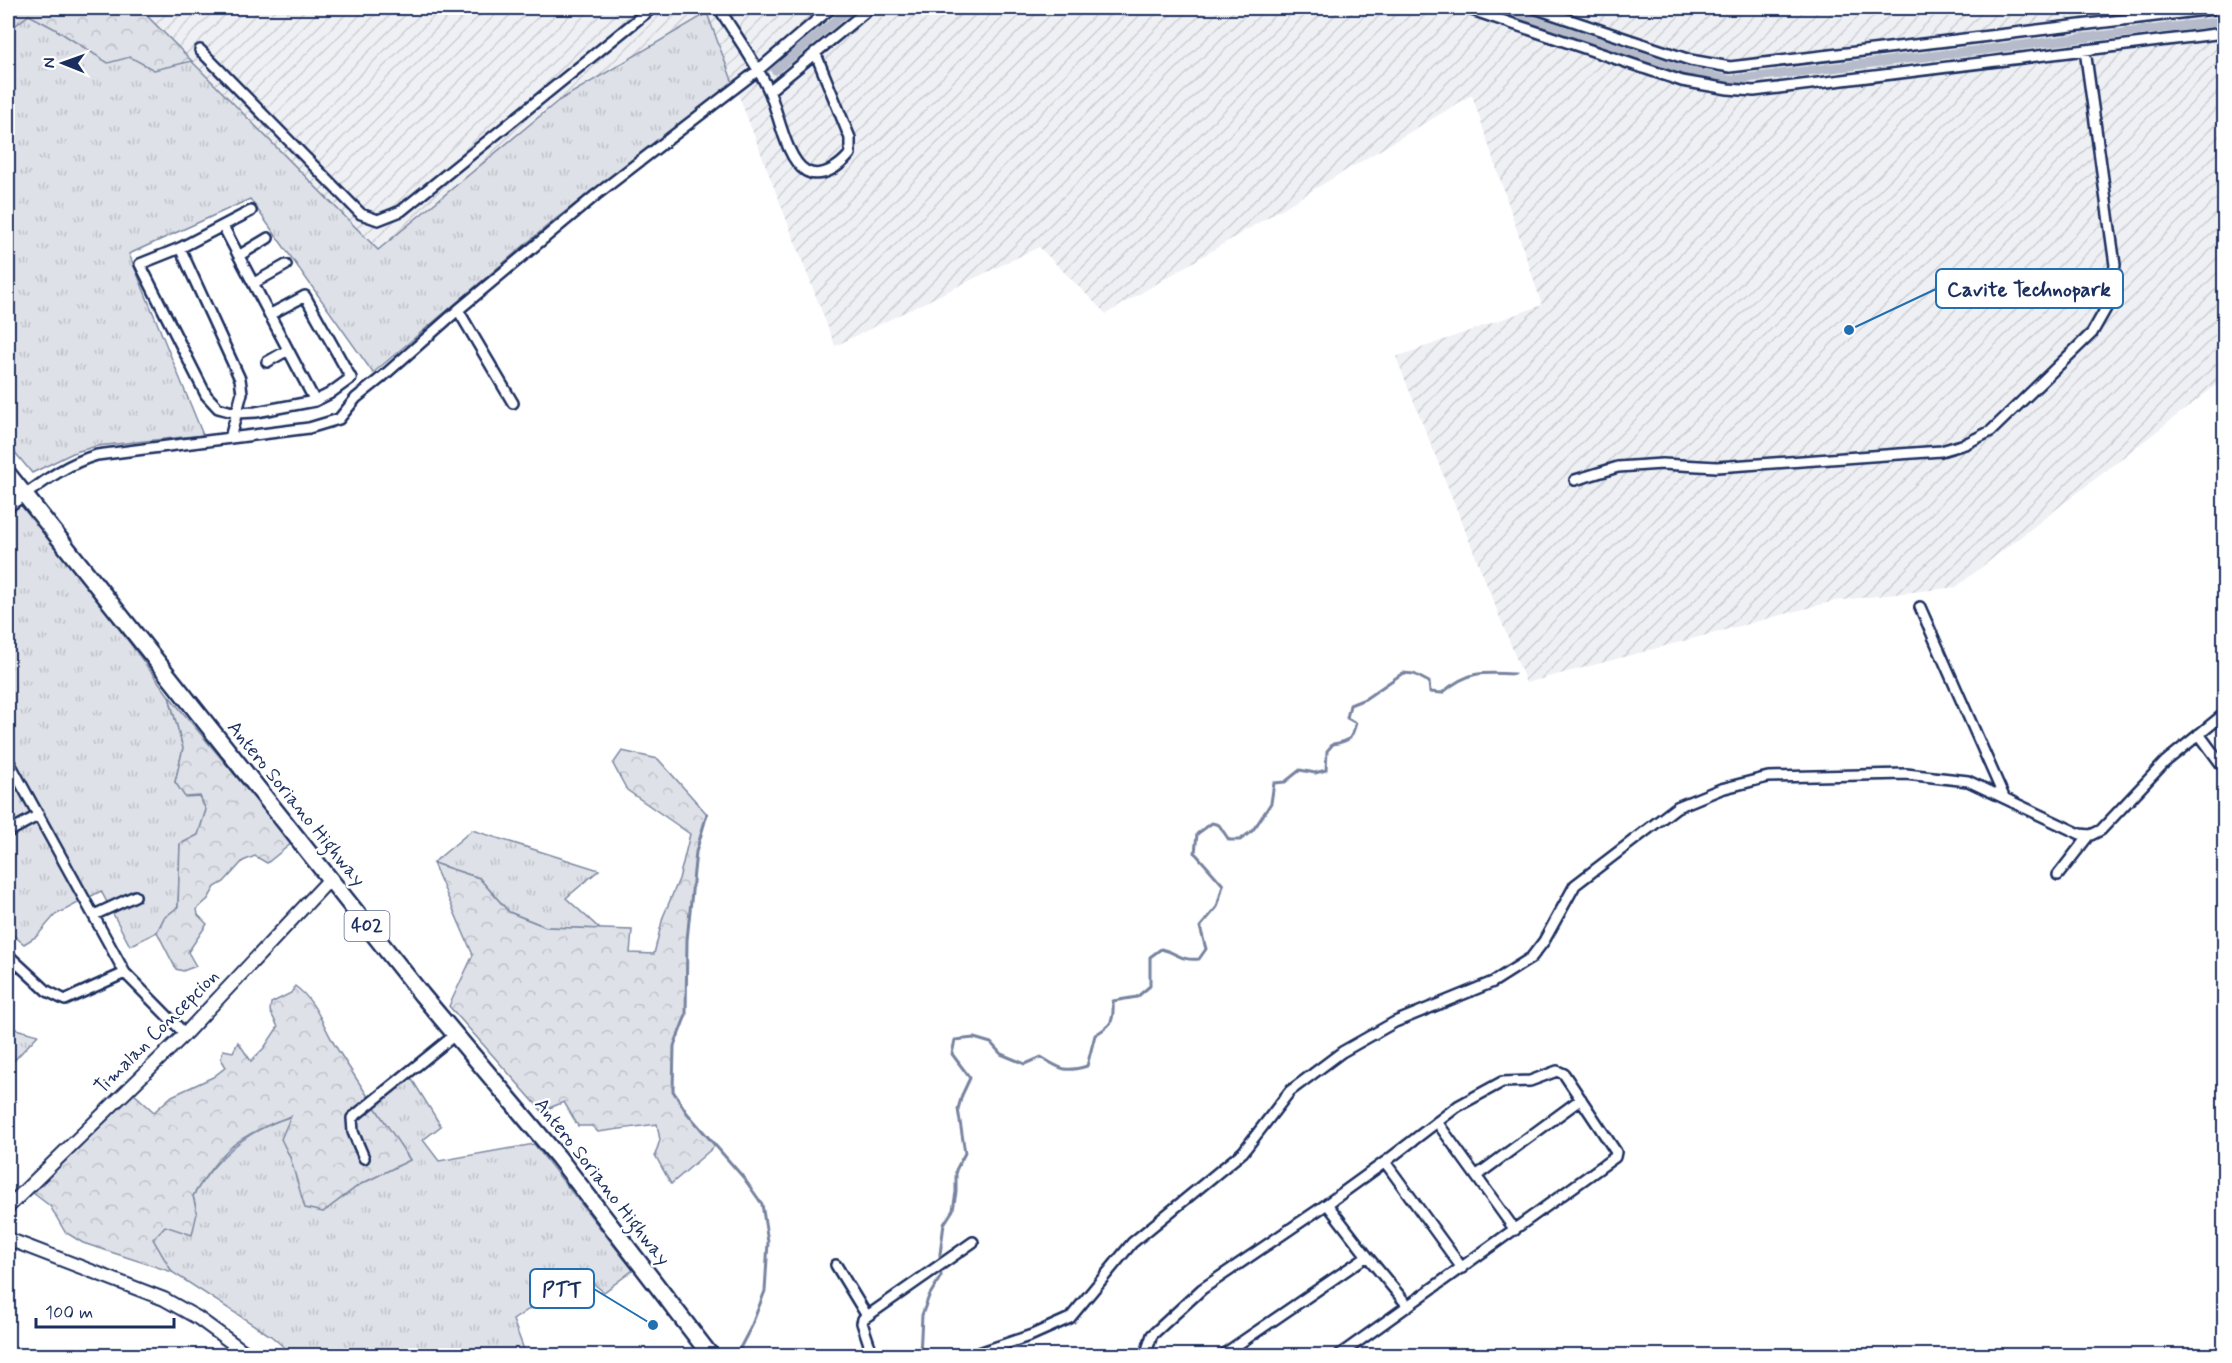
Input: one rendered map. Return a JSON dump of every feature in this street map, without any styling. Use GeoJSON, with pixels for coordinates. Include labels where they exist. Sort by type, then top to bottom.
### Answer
{"type":"FeatureCollection","features":[{"type":"Feature","properties":{"kind":"main road","name":"Antero Soriano Highway"},"geometry":{"type":"LineString","coordinates":[[8,474],[330,879],[558,1157],[711,1356]]}},
{"type":"Feature","properties":{"kind":"street"},"geometry":{"type":"LineString","coordinates":[[200,50],[361,214],[378,220],[401,210],[652,8]]}},
{"type":"Feature","properties":{"kind":"street"},"geometry":{"type":"LineString","coordinates":[[719,8],[769,90],[795,159],[806,171],[820,172],[839,167],[850,154],[850,138],[815,52]]}},
{"type":"Feature","properties":{"kind":"street"},"geometry":{"type":"LineString","coordinates":[[8,507],[57,471],[78,460],[97,455],[309,428],[339,418],[356,398],[596,195],[757,71],[831,8]]}},
{"type":"Feature","properties":{"kind":"street"},"geometry":{"type":"LineString","coordinates":[[769,90],[870,8]]}},
{"type":"Feature","properties":{"kind":"street"},"geometry":{"type":"LineString","coordinates":[[1467,8],[1682,81],[1754,91],[2224,33]]}},
{"type":"Feature","properties":{"kind":"street"},"geometry":{"type":"LineString","coordinates":[[1534,8],[1690,60],[1730,67],[2222,8]]}},
{"type":"Feature","properties":{"kind":"street"},"geometry":{"type":"LineString","coordinates":[[1575,480],[1618,468],[1662,464],[1717,467],[1941,451],[1965,444],[1991,430],[2092,333],[2109,303],[2115,265],[2085,50]]}},
{"type":"Feature","properties":{"kind":"street"},"geometry":{"type":"LineString","coordinates":[[251,211],[180,248],[140,264],[206,395],[218,408],[236,413],[256,412],[315,400],[329,394],[351,378],[305,296],[269,315]]}},
{"type":"Feature","properties":{"kind":"street"},"geometry":{"type":"LineString","coordinates":[[223,226],[315,400]]}},
{"type":"Feature","properties":{"kind":"street"},"geometry":{"type":"LineString","coordinates":[[240,255],[268,237]]}},
{"type":"Feature","properties":{"kind":"street"},"geometry":{"type":"LineString","coordinates":[[180,248],[240,379],[242,393],[230,438]]}},
{"type":"Feature","properties":{"kind":"street"},"geometry":{"type":"LineString","coordinates":[[254,283],[286,265]]}},
{"type":"Feature","properties":{"kind":"street"},"geometry":{"type":"LineString","coordinates":[[458,310],[513,403]]}},
{"type":"Feature","properties":{"kind":"street"},"geometry":{"type":"LineString","coordinates":[[267,362],[288,350]]}},
{"type":"Feature","properties":{"kind":"street"},"geometry":{"type":"LineString","coordinates":[[1920,607],[2004,797]]}},
{"type":"Feature","properties":{"kind":"street"},"geometry":{"type":"LineString","coordinates":[[970,1356],[1032,1335],[1070,1318],[1132,1243],[1243,1152],[1290,1091],[1342,1052],[1395,1022],[1493,982],[1532,958],[1575,885],[1677,807],[1721,789],[1768,777],[1906,774],[1968,781],[2080,834],[2089,835],[2101,830],[2165,762],[2199,734],[2222,720]]}},
{"type":"Feature","properties":{"kind":"street"},"geometry":{"type":"LineString","coordinates":[[2199,734],[2224,768]]}},
{"type":"Feature","properties":{"kind":"street"},"geometry":{"type":"LineString","coordinates":[[8,760],[125,973],[185,1034]]}},
{"type":"Feature","properties":{"kind":"street"},"geometry":{"type":"LineString","coordinates":[[8,832],[39,816]]}},
{"type":"Feature","properties":{"kind":"street"},"geometry":{"type":"LineString","coordinates":[[2058,875],[2089,835]]}},
{"type":"Feature","properties":{"kind":"street","name":"Timalan Concepcion"},"geometry":{"type":"LineString","coordinates":[[8,1207],[185,1034],[330,879]]}},
{"type":"Feature","properties":{"kind":"street"},"geometry":{"type":"LineString","coordinates":[[94,915],[135,896]]}},
{"type":"Feature","properties":{"kind":"street"},"geometry":{"type":"LineString","coordinates":[[8,955],[47,991],[65,1000],[125,973]]}},
{"type":"Feature","properties":{"kind":"street"},"geometry":{"type":"LineString","coordinates":[[364,1158],[353,1132],[352,1118],[456,1034]]}},
{"type":"Feature","properties":{"kind":"street"},"geometry":{"type":"LineString","coordinates":[[1145,1356],[1145,1349],[1152,1335],[1202,1289],[1327,1204],[1458,1106],[1502,1082],[1530,1081],[1557,1071],[1564,1074],[1616,1152],[1615,1157],[1338,1356]]}},
{"type":"Feature","properties":{"kind":"street"},"geometry":{"type":"LineString","coordinates":[[1476,1176],[1581,1099]]}},
{"type":"Feature","properties":{"kind":"street"},"geometry":{"type":"LineString","coordinates":[[1437,1122],[1515,1230]]}},
{"type":"Feature","properties":{"kind":"street"},"geometry":{"type":"LineString","coordinates":[[1385,1162],[1462,1268]]}},
{"type":"Feature","properties":{"kind":"street"},"geometry":{"type":"LineString","coordinates":[[1327,1204],[1408,1306]]}},
{"type":"Feature","properties":{"kind":"street"},"geometry":{"type":"LineString","coordinates":[[8,1239],[164,1299],[198,1318],[250,1356]]}},
{"type":"Feature","properties":{"kind":"street"},"geometry":{"type":"LineString","coordinates":[[873,1356],[862,1323],[867,1316],[973,1242]]}},
{"type":"Feature","properties":{"kind":"street"},"geometry":{"type":"LineString","coordinates":[[1221,1356],[1367,1256]]}},
{"type":"Feature","properties":{"kind":"street"},"geometry":{"type":"LineString","coordinates":[[836,1265],[867,1316]]}},
{"type":"Feature","properties":{"kind":"shaded area"},"geometry":{"type":"Polygon","coordinates":[[[139,8],[2224,8],[2224,379],[1956,587],[1834,601],[1526,683],[1396,357],[1542,305],[1472,95],[1106,314],[1039,247],[835,346],[707,13],[558,101],[378,250],[139,8]]]}},
{"type":"Feature","properties":{"kind":"green space"},"geometry":{"type":"Polygon","coordinates":[[[8,8],[139,8],[378,250],[558,101],[707,13],[733,83],[553,221],[373,373],[250,199],[129,254],[203,435],[97,446],[75,452],[32,473],[8,444],[8,8]]]}},
{"type":"Feature","properties":{"kind":"green space"},"geometry":{"type":"Polygon","coordinates":[[[8,8],[139,8],[192,61],[154,70],[130,57],[108,63],[29,15],[8,31],[8,8]]]}},
{"type":"Feature","properties":{"kind":"green space"},"geometry":{"type":"Polygon","coordinates":[[[24,500],[169,696],[183,748],[175,782],[200,796],[206,810],[198,835],[180,845],[178,907],[164,918],[157,932],[130,946],[101,891],[55,915],[37,936],[24,944],[8,931],[8,511],[24,500]]]}},
{"type":"Feature","properties":{"kind":"green space"},"geometry":{"type":"Polygon","coordinates":[[[169,696],[292,843],[267,863],[255,856],[243,861],[224,882],[215,887],[208,899],[197,909],[198,915],[207,924],[188,952],[196,966],[183,971],[176,969],[157,932],[164,918],[178,907],[180,844],[198,835],[206,810],[200,796],[185,797],[175,782],[183,748],[169,696]]]}},
{"type":"Feature","properties":{"kind":"green space"},"geometry":{"type":"Polygon","coordinates":[[[622,751],[658,759],[707,814],[696,852],[687,940],[686,1015],[674,1046],[673,1091],[687,1113],[715,1146],[671,1184],[655,1155],[660,1140],[657,1124],[598,1132],[592,1126],[578,1126],[564,1102],[542,1111],[449,1006],[473,955],[433,863],[479,878],[509,912],[546,927],[632,930],[630,953],[654,954],[663,917],[679,879],[690,834],[627,790],[613,764],[622,751]]]}},
{"type":"Feature","properties":{"kind":"green space"},"geometry":{"type":"Polygon","coordinates":[[[472,830],[599,870],[566,898],[600,929],[546,927],[509,912],[479,878],[433,863],[472,830]]]}},
{"type":"Feature","properties":{"kind":"green space"},"geometry":{"type":"Polygon","coordinates":[[[295,986],[314,1006],[336,1047],[410,1160],[359,1185],[323,1212],[305,1208],[290,1157],[281,1139],[291,1116],[268,1125],[231,1147],[205,1176],[193,1196],[197,1213],[192,1235],[165,1226],[153,1239],[172,1272],[83,1243],[65,1232],[50,1206],[33,1193],[132,1092],[154,1112],[172,1096],[213,1077],[226,1067],[221,1059],[223,1050],[233,1052],[238,1042],[251,1061],[264,1048],[278,1027],[270,1011],[271,1003],[291,993],[295,986]]]}},
{"type":"Feature","properties":{"kind":"green space"},"geometry":{"type":"Polygon","coordinates":[[[8,1027],[38,1035],[8,1067],[8,1027]]]}},
{"type":"Feature","properties":{"kind":"green space"},"geometry":{"type":"Polygon","coordinates":[[[408,1073],[441,1126],[423,1140],[439,1161],[534,1144],[633,1270],[604,1292],[595,1285],[585,1271],[513,1320],[526,1355],[293,1355],[271,1336],[172,1272],[152,1239],[165,1226],[197,1213],[193,1196],[202,1182],[235,1146],[261,1129],[292,1116],[282,1139],[290,1157],[323,1212],[359,1185],[410,1160],[371,1103],[408,1073]]]}},
{"type":"Feature","properties":{"kind":"waterway"},"geometry":{"type":"LineString","coordinates":[[775,70],[851,8]]}},
{"type":"Feature","properties":{"kind":"waterway"},"geometry":{"type":"LineString","coordinates":[[1497,8],[1685,71],[1730,80],[2224,21]]}},
{"type":"Feature","properties":{"kind":"waterway"},"geometry":{"type":"LineString","coordinates":[[920,1356],[922,1315],[929,1296],[941,1276],[940,1254],[944,1224],[953,1210],[956,1170],[965,1153],[958,1109],[970,1078],[952,1054],[955,1040],[974,1038],[991,1043],[1001,1054],[1025,1064],[1041,1057],[1063,1069],[1087,1066],[1095,1035],[1111,1022],[1113,1001],[1137,997],[1150,986],[1150,957],[1161,949],[1183,958],[1199,959],[1206,949],[1200,927],[1217,907],[1223,885],[1195,853],[1197,834],[1212,823],[1219,825],[1229,840],[1240,840],[1252,831],[1271,803],[1274,783],[1285,782],[1300,770],[1315,773],[1326,770],[1327,751],[1333,744],[1349,739],[1353,733],[1356,723],[1347,718],[1350,705],[1365,699],[1403,673],[1414,674],[1429,682],[1430,692],[1442,693],[1460,680],[1475,674],[1514,674]]}},
{"type":"Feature","properties":{"kind":"waterway"},"geometry":{"type":"LineString","coordinates":[[707,814],[696,852],[687,940],[686,1015],[674,1046],[673,1091],[687,1113],[743,1177],[762,1204],[768,1242],[765,1291],[739,1350],[730,1356]]}},
{"type":"Feature","properties":{"kind":"place","name":"Cavite Technopark"},"geometry":{"type":"Point","coordinates":[1849,330]}},
{"type":"Feature","properties":{"kind":"place","name":"PTT"},"geometry":{"type":"Point","coordinates":[653,1325]}}]}
